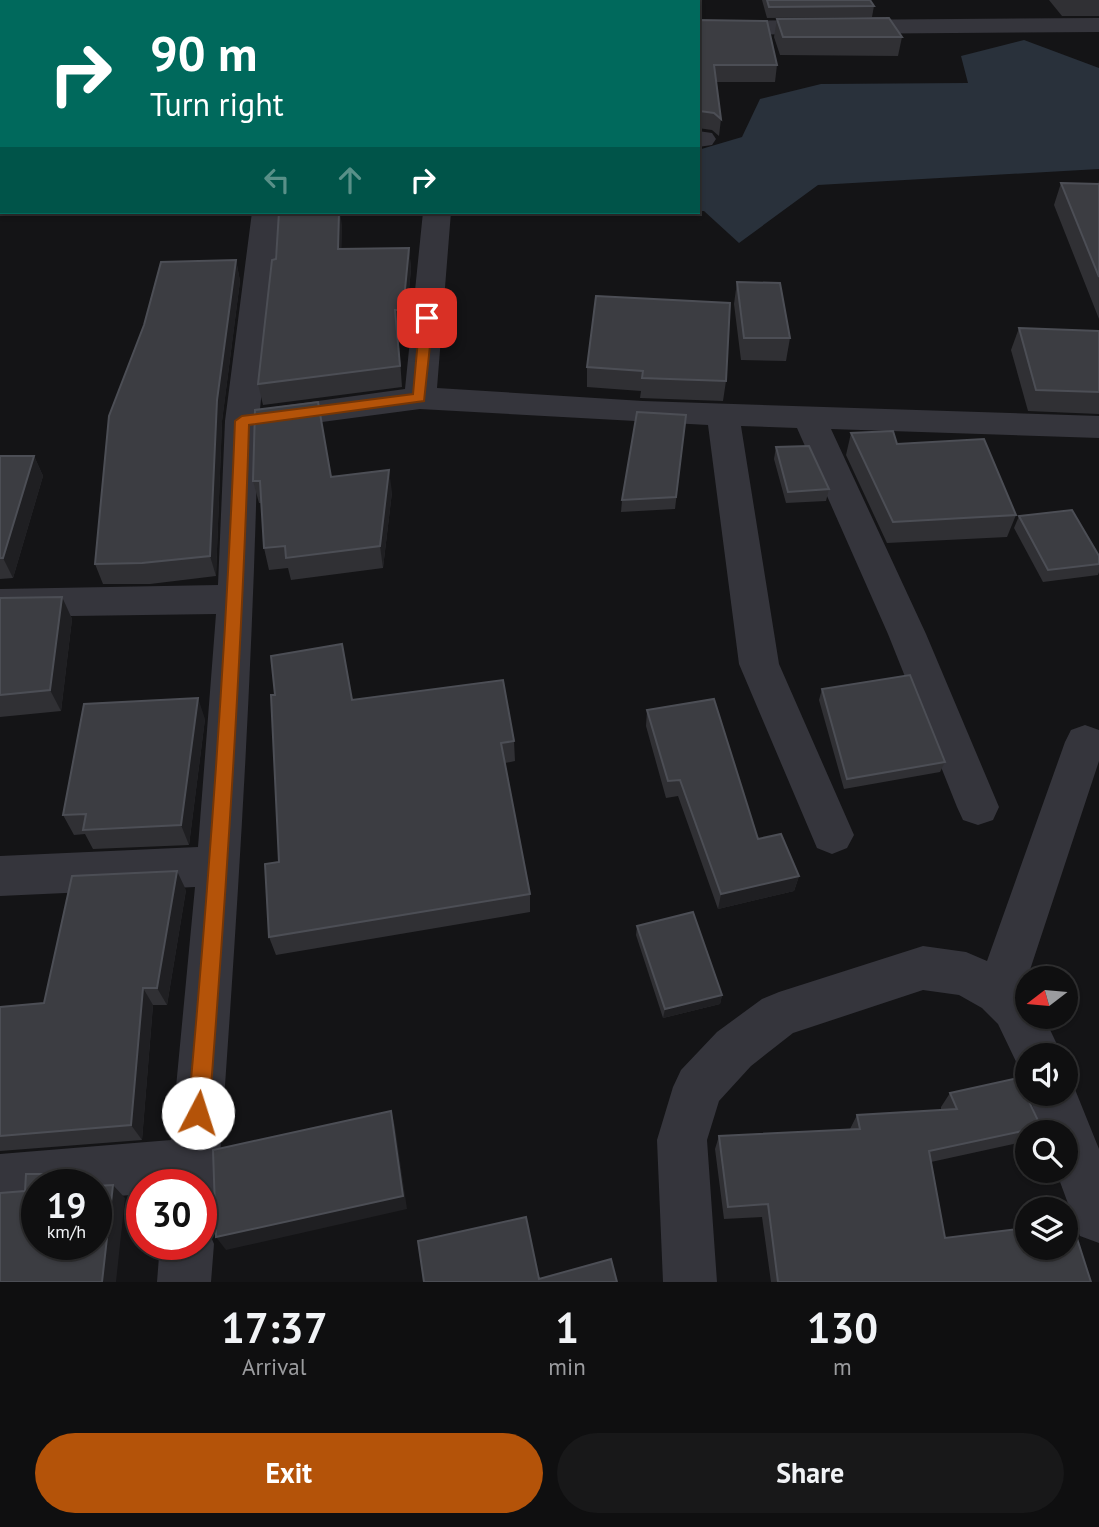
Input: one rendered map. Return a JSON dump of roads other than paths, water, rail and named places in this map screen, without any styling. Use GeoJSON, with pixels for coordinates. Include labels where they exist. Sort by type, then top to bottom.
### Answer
{"type":"FeatureCollection","features":[{"type":"Feature","properties":{"kind":"street"},"geometry":{"type":"LineString","coordinates":[[700,28],[1099,25]]}},
{"type":"Feature","properties":{"kind":"street"},"geometry":{"type":"LineString","coordinates":[[193,1169],[219,866],[236,599],[242,421],[266,214]]}},
{"type":"Feature","properties":{"kind":"street"},"geometry":{"type":"LineString","coordinates":[[419,398],[437,214]]}},
{"type":"Feature","properties":{"kind":"street"},"geometry":{"type":"LineString","coordinates":[[242,421],[419,398],[810,418],[1099,427]]}},
{"type":"Feature","properties":{"kind":"street"},"geometry":{"type":"LineString","coordinates":[[723,414],[759,664],[832,835]]}},
{"type":"Feature","properties":{"kind":"street"},"geometry":{"type":"LineString","coordinates":[[810,418],[907,634],[978,807]]}},
{"type":"Feature","properties":{"kind":"street"},"geometry":{"type":"LineString","coordinates":[[0,603],[236,599]]}},
{"type":"Feature","properties":{"kind":"street"},"geometry":{"type":"LineString","coordinates":[[999,992],[1085,742]]}},
{"type":"Feature","properties":{"kind":"street"},"geometry":{"type":"LineString","coordinates":[[0,876],[219,866]]}},
{"type":"Feature","properties":{"kind":"street"},"geometry":{"type":"LineString","coordinates":[[690,1282],[682,1140],[698,1087],[734,1049],[779,1016],[923,968],[965,974],[999,992],[1015,1008],[1032,1043]]}},
{"type":"Feature","properties":{"kind":"street"},"geometry":{"type":"LineString","coordinates":[[1058,1106],[1098,1210]]}},
{"type":"Feature","properties":{"kind":"street"},"geometry":{"type":"LineString","coordinates":[[0,1181],[126,1176]]}},
{"type":"Feature","properties":{"kind":"street"},"geometry":{"type":"LineString","coordinates":[[184,1282],[186,1260]]}}]}
